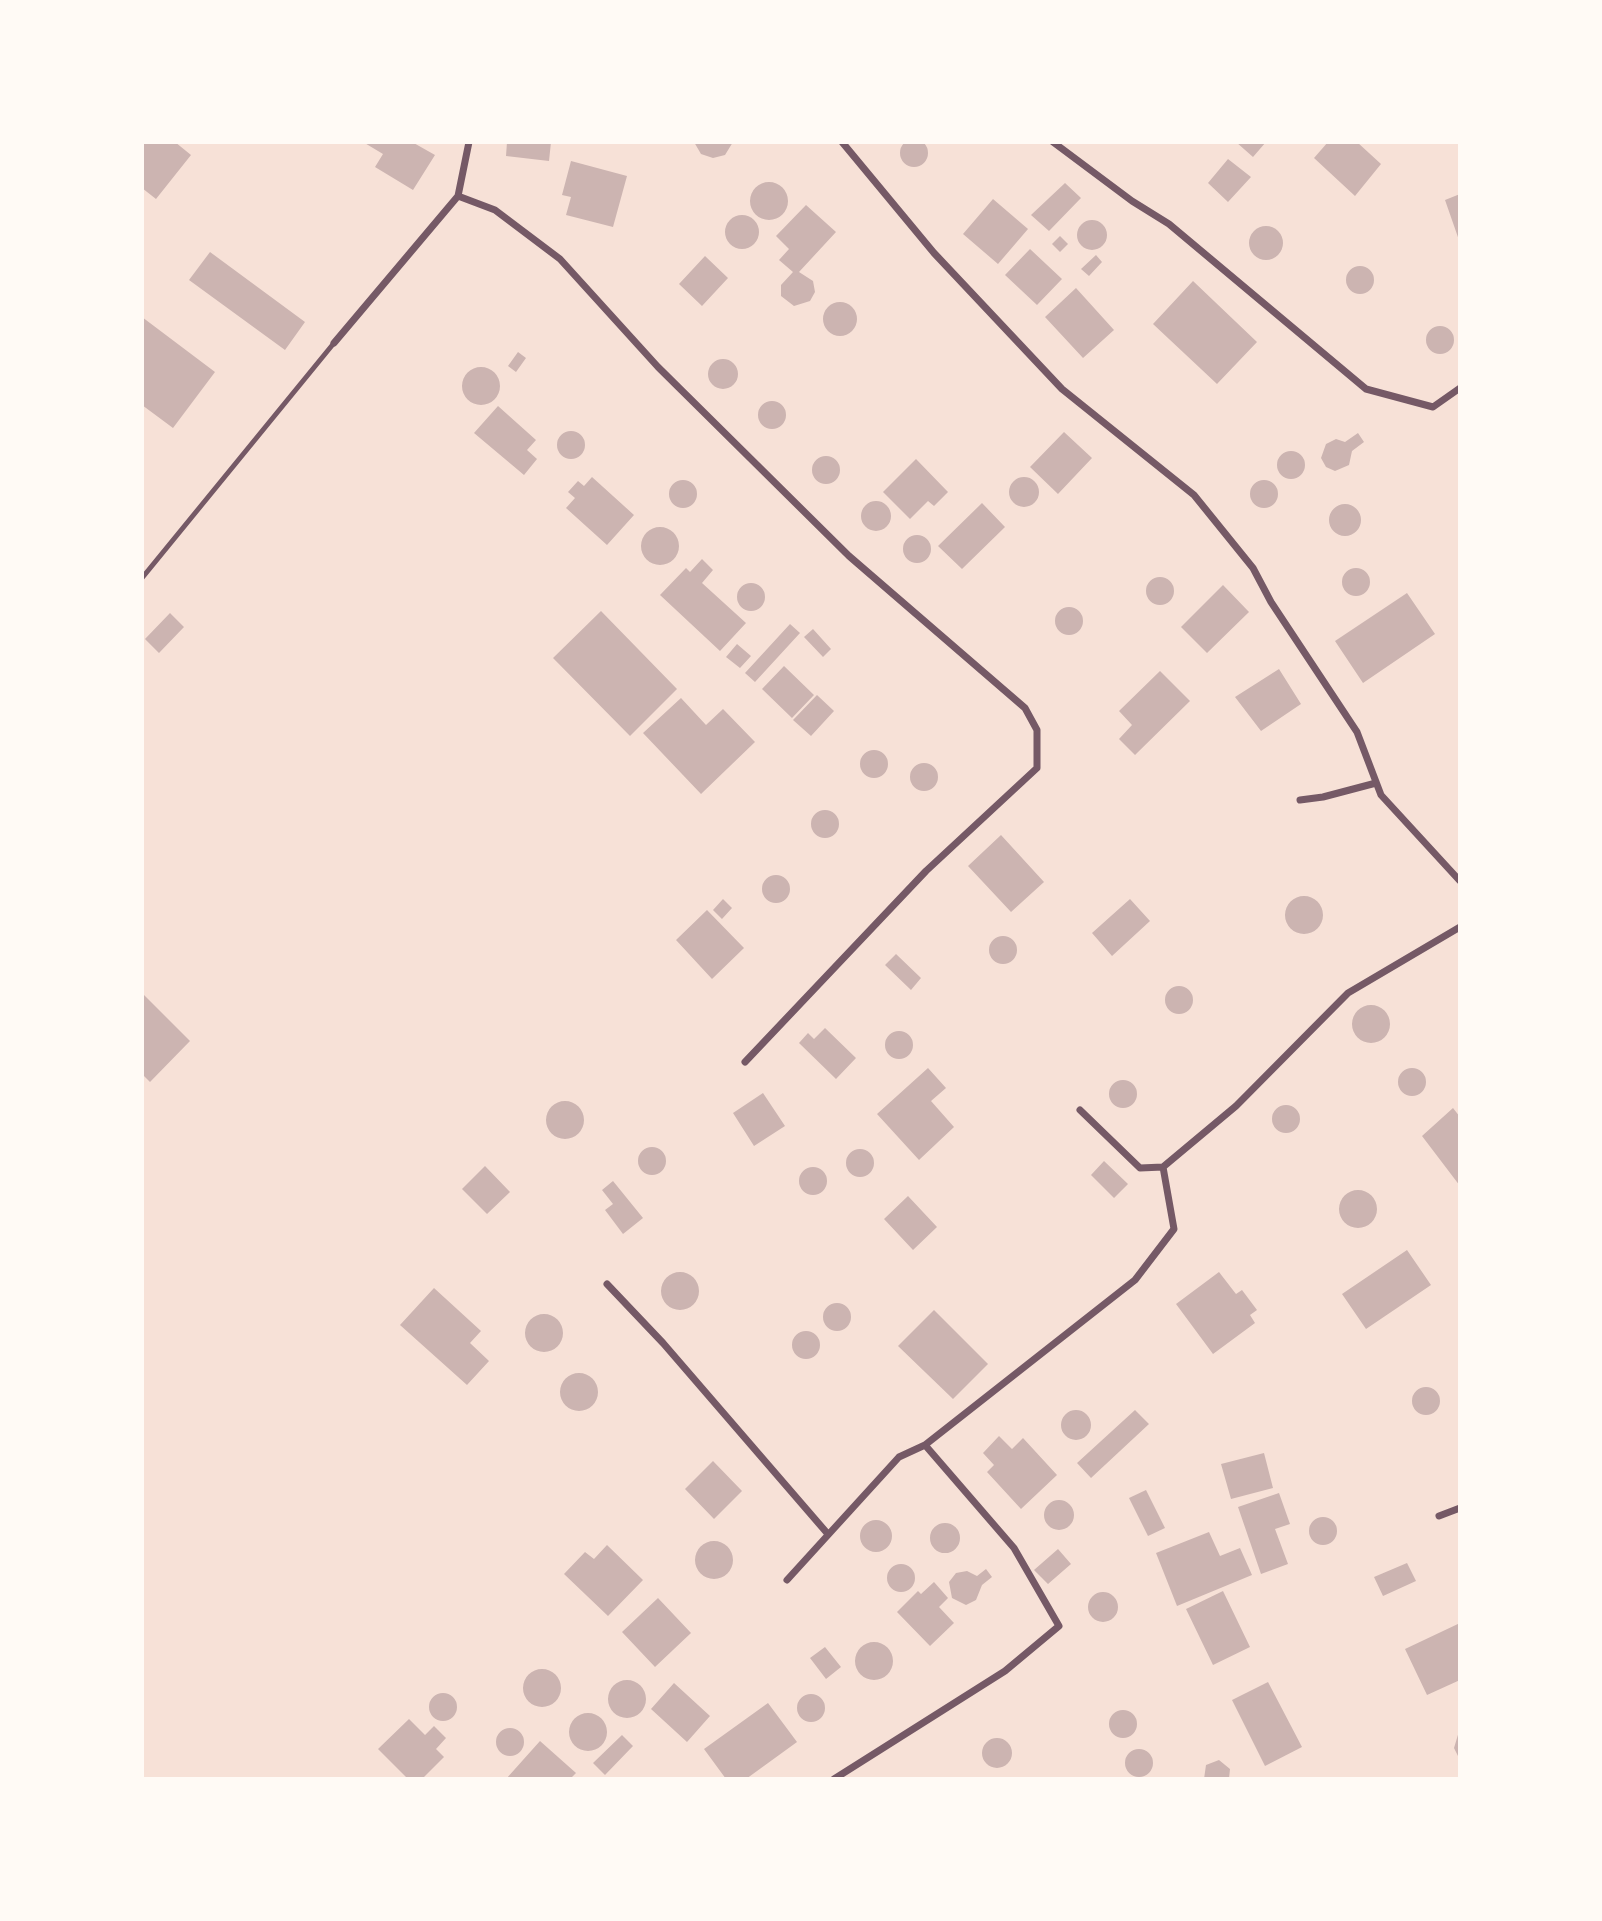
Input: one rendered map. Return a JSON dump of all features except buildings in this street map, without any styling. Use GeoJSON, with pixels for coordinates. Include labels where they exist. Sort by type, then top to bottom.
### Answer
{"type":"FeatureCollection","features":[{"type":"Feature","properties":{"kind":"street"},"geometry":{"type":"LineString","coordinates":[[334,343],[458,196],[469,142]]}},
{"type":"Feature","properties":{"kind":"street"},"geometry":{"type":"LineString","coordinates":[[842,142],[934,253],[1062,389],[1194,495],[1253,568],[1271,602],[1357,732],[1381,795],[1460,881]]}},
{"type":"Feature","properties":{"kind":"street"},"geometry":{"type":"LineString","coordinates":[[1053,142],[1132,201],[1168,224],[1366,389],[1433,407],[1460,388]]}},
{"type":"Feature","properties":{"kind":"street"},"geometry":{"type":"LineString","coordinates":[[458,196],[495,210],[560,259],[658,367],[849,556],[1025,708],[1037,730],[1037,768],[926,871],[746,1062]]}},
{"type":"Feature","properties":{"kind":"street"},"geometry":{"type":"LineString","coordinates":[[1300,800],[1376,783]]}},
{"type":"Feature","properties":{"kind":"street"},"geometry":{"type":"LineString","coordinates":[[1080,1110],[1140,1168],[1163,1167],[1236,1106],[1348,993],[1460,927]]}},
{"type":"Feature","properties":{"kind":"street"},"geometry":{"type":"LineString","coordinates":[[787,1580],[827,1532],[899,1457],[925,1445],[1135,1280],[1174,1229],[1163,1167]]}},
{"type":"Feature","properties":{"kind":"street"},"geometry":{"type":"LineString","coordinates":[[607,1284],[663,1343],[827,1532]]}},
{"type":"Feature","properties":{"kind":"street"},"geometry":{"type":"LineString","coordinates":[[834,1779],[1005,1671],[1059,1626],[1014,1548],[925,1445]]}},
{"type":"Feature","properties":{"kind":"street"},"geometry":{"type":"LineString","coordinates":[[1439,1516],[1460,1508]]}},
{"type":"Feature","properties":{"kind":"lane"},"geometry":{"type":"LineString","coordinates":[[142,578],[334,343]]}}]}
